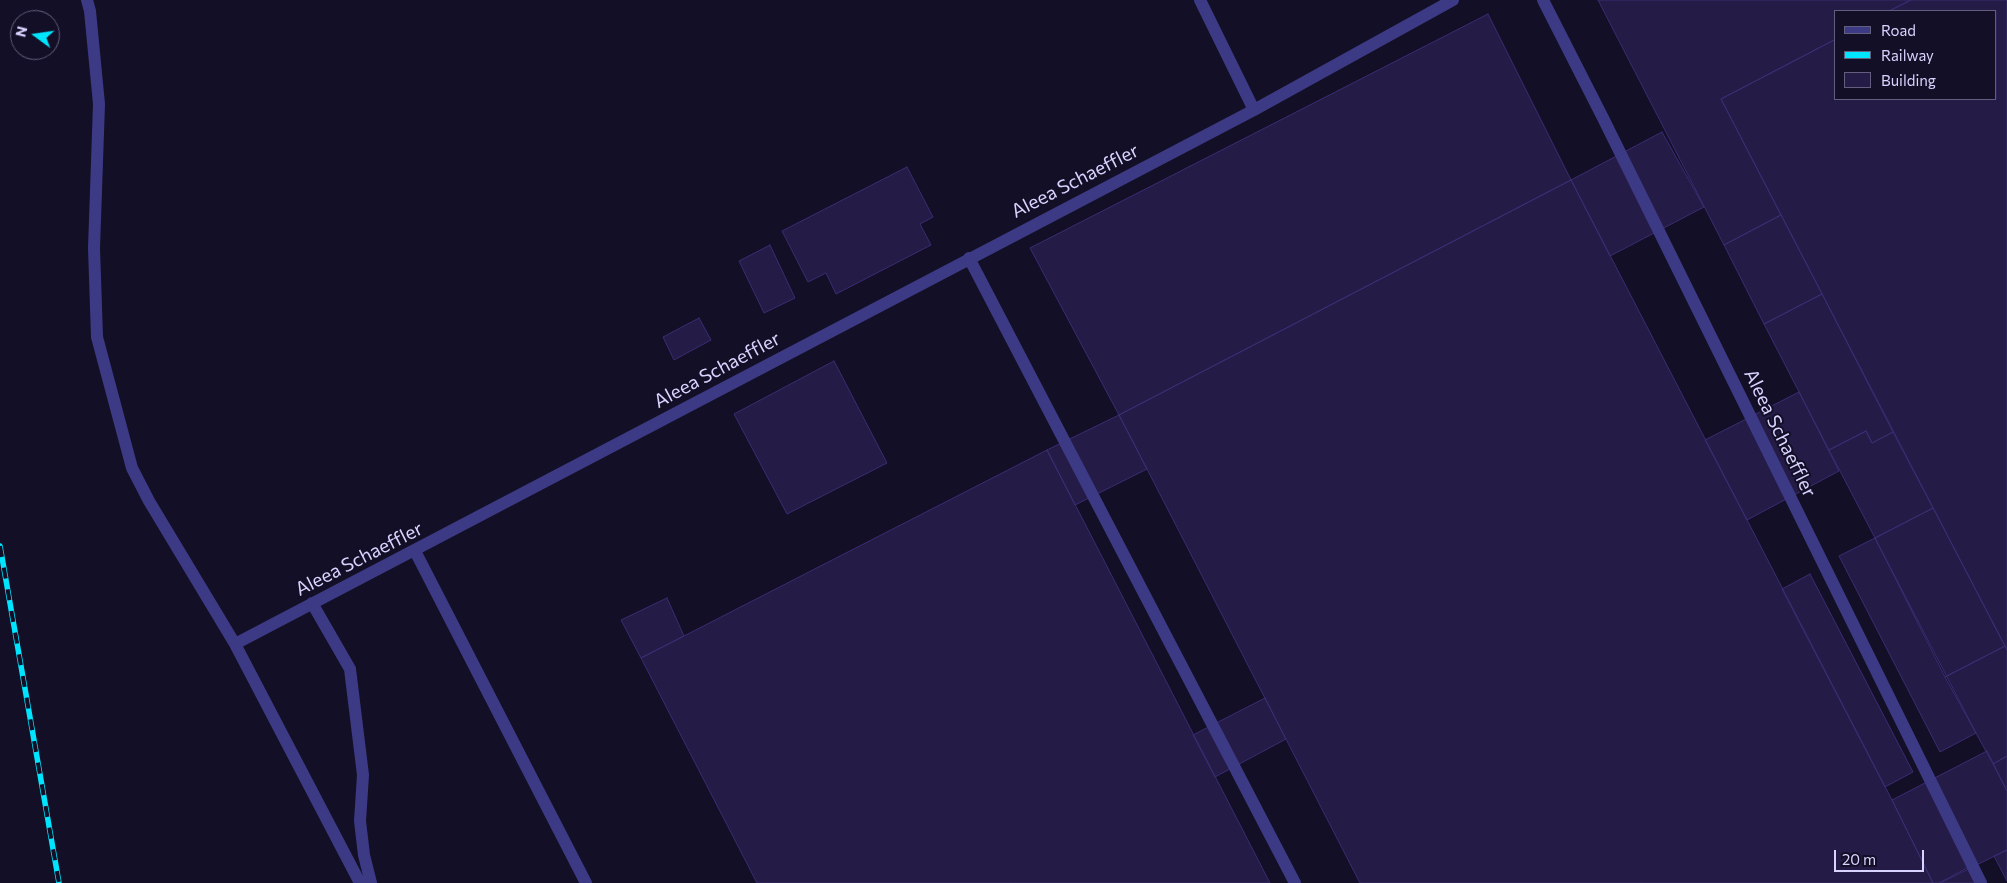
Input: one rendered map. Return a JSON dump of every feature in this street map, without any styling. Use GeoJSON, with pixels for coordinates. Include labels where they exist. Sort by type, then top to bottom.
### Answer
{"type":"FeatureCollection","features":[{"type":"Feature","properties":{"kind":"lane"},"geometry":{"type":"LineString","coordinates":[[86,0],[90,11],[99,104],[94,248],[97,337],[132,468],[149,501],[234,644],[360,883]]}},
{"type":"Feature","properties":{"kind":"lane"},"geometry":{"type":"LineString","coordinates":[[1200,0],[1254,110]]}},
{"type":"Feature","properties":{"kind":"lane","name":"Aleea Schaeffler"},"geometry":{"type":"LineString","coordinates":[[234,644],[416,551],[969,258],[1254,110],[1453,0]]}},
{"type":"Feature","properties":{"kind":"lane","name":"Aleea Schaeffler"},"geometry":{"type":"LineString","coordinates":[[1543,0],[1981,883]]}},
{"type":"Feature","properties":{"kind":"lane"},"geometry":{"type":"LineString","coordinates":[[969,258],[1295,883]]}},
{"type":"Feature","properties":{"kind":"lane"},"geometry":{"type":"LineString","coordinates":[[416,551],[586,883]]}},
{"type":"Feature","properties":{"kind":"lane"},"geometry":{"type":"LineString","coordinates":[[312,603],[350,669],[363,775],[360,821],[364,855],[371,883]]}},
{"type":"Feature","properties":{"kind":"building"},"geometry":{"type":"Polygon","coordinates":[[[1598,0],[1911,0],[1891,10],[1834,10],[1834,40],[1721,99],[1781,215],[1724,245],[1598,0]]]}},
{"type":"Feature","properties":{"kind":"building"},"geometry":{"type":"Polygon","coordinates":[[[1911,0],[2007,0],[2007,650],[1721,99],[1834,40],[1834,100],[1997,100],[1997,10],[1891,10],[1911,0]]]}},
{"type":"Feature","properties":{"kind":"building"},"geometry":{"type":"Polygon","coordinates":[[[1488,14],[1571,180],[1119,415],[1030,248],[1488,14]]]}},
{"type":"Feature","properties":{"kind":"building"},"geometry":{"type":"Polygon","coordinates":[[[1662,132],[1704,207],[1610,256],[1571,180],[1662,132]]]}},
{"type":"Feature","properties":{"kind":"building"},"geometry":{"type":"Polygon","coordinates":[[[907,167],[933,217],[920,224],[931,245],[836,294],[826,273],[808,282],[782,231],[907,167]]]}},
{"type":"Feature","properties":{"kind":"building"},"geometry":{"type":"Polygon","coordinates":[[[1571,180],[1892,800],[1933,883],[1360,883],[1119,415],[1571,180]]]}},
{"type":"Feature","properties":{"kind":"building"},"geometry":{"type":"Polygon","coordinates":[[[1781,215],[1822,294],[1764,324],[1724,245],[1781,215]]]}},
{"type":"Feature","properties":{"kind":"building"},"geometry":{"type":"Polygon","coordinates":[[[770,245],[795,298],[764,313],[739,261],[770,245]]]}},
{"type":"Feature","properties":{"kind":"building"},"geometry":{"type":"Polygon","coordinates":[[[1822,294],[1893,432],[1872,443],[1866,431],[1829,450],[1764,324],[1822,294]]]}},
{"type":"Feature","properties":{"kind":"building"},"geometry":{"type":"Polygon","coordinates":[[[699,318],[711,340],[674,360],[663,337],[699,318]]]}},
{"type":"Feature","properties":{"kind":"building"},"geometry":{"type":"Polygon","coordinates":[[[834,361],[887,463],[787,514],[734,414],[834,361]]]}},
{"type":"Feature","properties":{"kind":"building"},"geometry":{"type":"Polygon","coordinates":[[[1799,392],[1839,471],[1747,520],[1705,440],[1799,392]]]}},
{"type":"Feature","properties":{"kind":"building"},"geometry":{"type":"Polygon","coordinates":[[[1119,415],[1147,469],[1075,505],[1047,450],[1119,415]]]}},
{"type":"Feature","properties":{"kind":"building"},"geometry":{"type":"Polygon","coordinates":[[[1866,431],[1872,443],[1893,432],[1933,508],[1875,538],[1829,450],[1866,431]]]}},
{"type":"Feature","properties":{"kind":"building"},"geometry":{"type":"Polygon","coordinates":[[[1047,450],[1270,883],[757,883],[641,658],[1047,450]]]}},
{"type":"Feature","properties":{"kind":"building"},"geometry":{"type":"Polygon","coordinates":[[[1933,508],[2005,646],[1945,677],[1875,538],[1933,508]]]}},
{"type":"Feature","properties":{"kind":"building"},"geometry":{"type":"Polygon","coordinates":[[[1875,538],[1976,733],[1940,752],[1839,556],[1875,538]]]}},
{"type":"Feature","properties":{"kind":"building"},"geometry":{"type":"Polygon","coordinates":[[[1810,574],[1913,772],[1885,787],[1782,589],[1810,574]]]}},
{"type":"Feature","properties":{"kind":"building"},"geometry":{"type":"Polygon","coordinates":[[[667,598],[684,636],[641,658],[621,620],[667,598]]]}},
{"type":"Feature","properties":{"kind":"building"},"geometry":{"type":"Polygon","coordinates":[[[2005,646],[2007,650],[2007,756],[1993,764],[1945,677],[2005,646]]]}},
{"type":"Feature","properties":{"kind":"building"},"geometry":{"type":"Polygon","coordinates":[[[1265,698],[1286,739],[1215,777],[1193,735],[1265,698]]]}},
{"type":"Feature","properties":{"kind":"building"},"geometry":{"type":"Polygon","coordinates":[[[1987,751],[2007,791],[2007,850],[1940,883],[1933,883],[1892,800],[1987,751]]]}},
{"type":"Feature","properties":{"kind":"building"},"geometry":{"type":"Polygon","coordinates":[[[2007,756],[2007,791],[1993,764],[2007,756]]]}},
{"type":"Feature","properties":{"kind":"building"},"geometry":{"type":"Polygon","coordinates":[[[2007,850],[2007,881],[1994,856],[2007,850]]]}},
{"type":"Feature","properties":{"kind":"building"},"geometry":{"type":"Polygon","coordinates":[[[1967,868],[1975,883],[1939,883],[1967,868]]]}},
{"type":"Feature","properties":{"kind":"railway"},"geometry":{"type":"LineString","coordinates":[[0,546],[59,883]]}}]}
